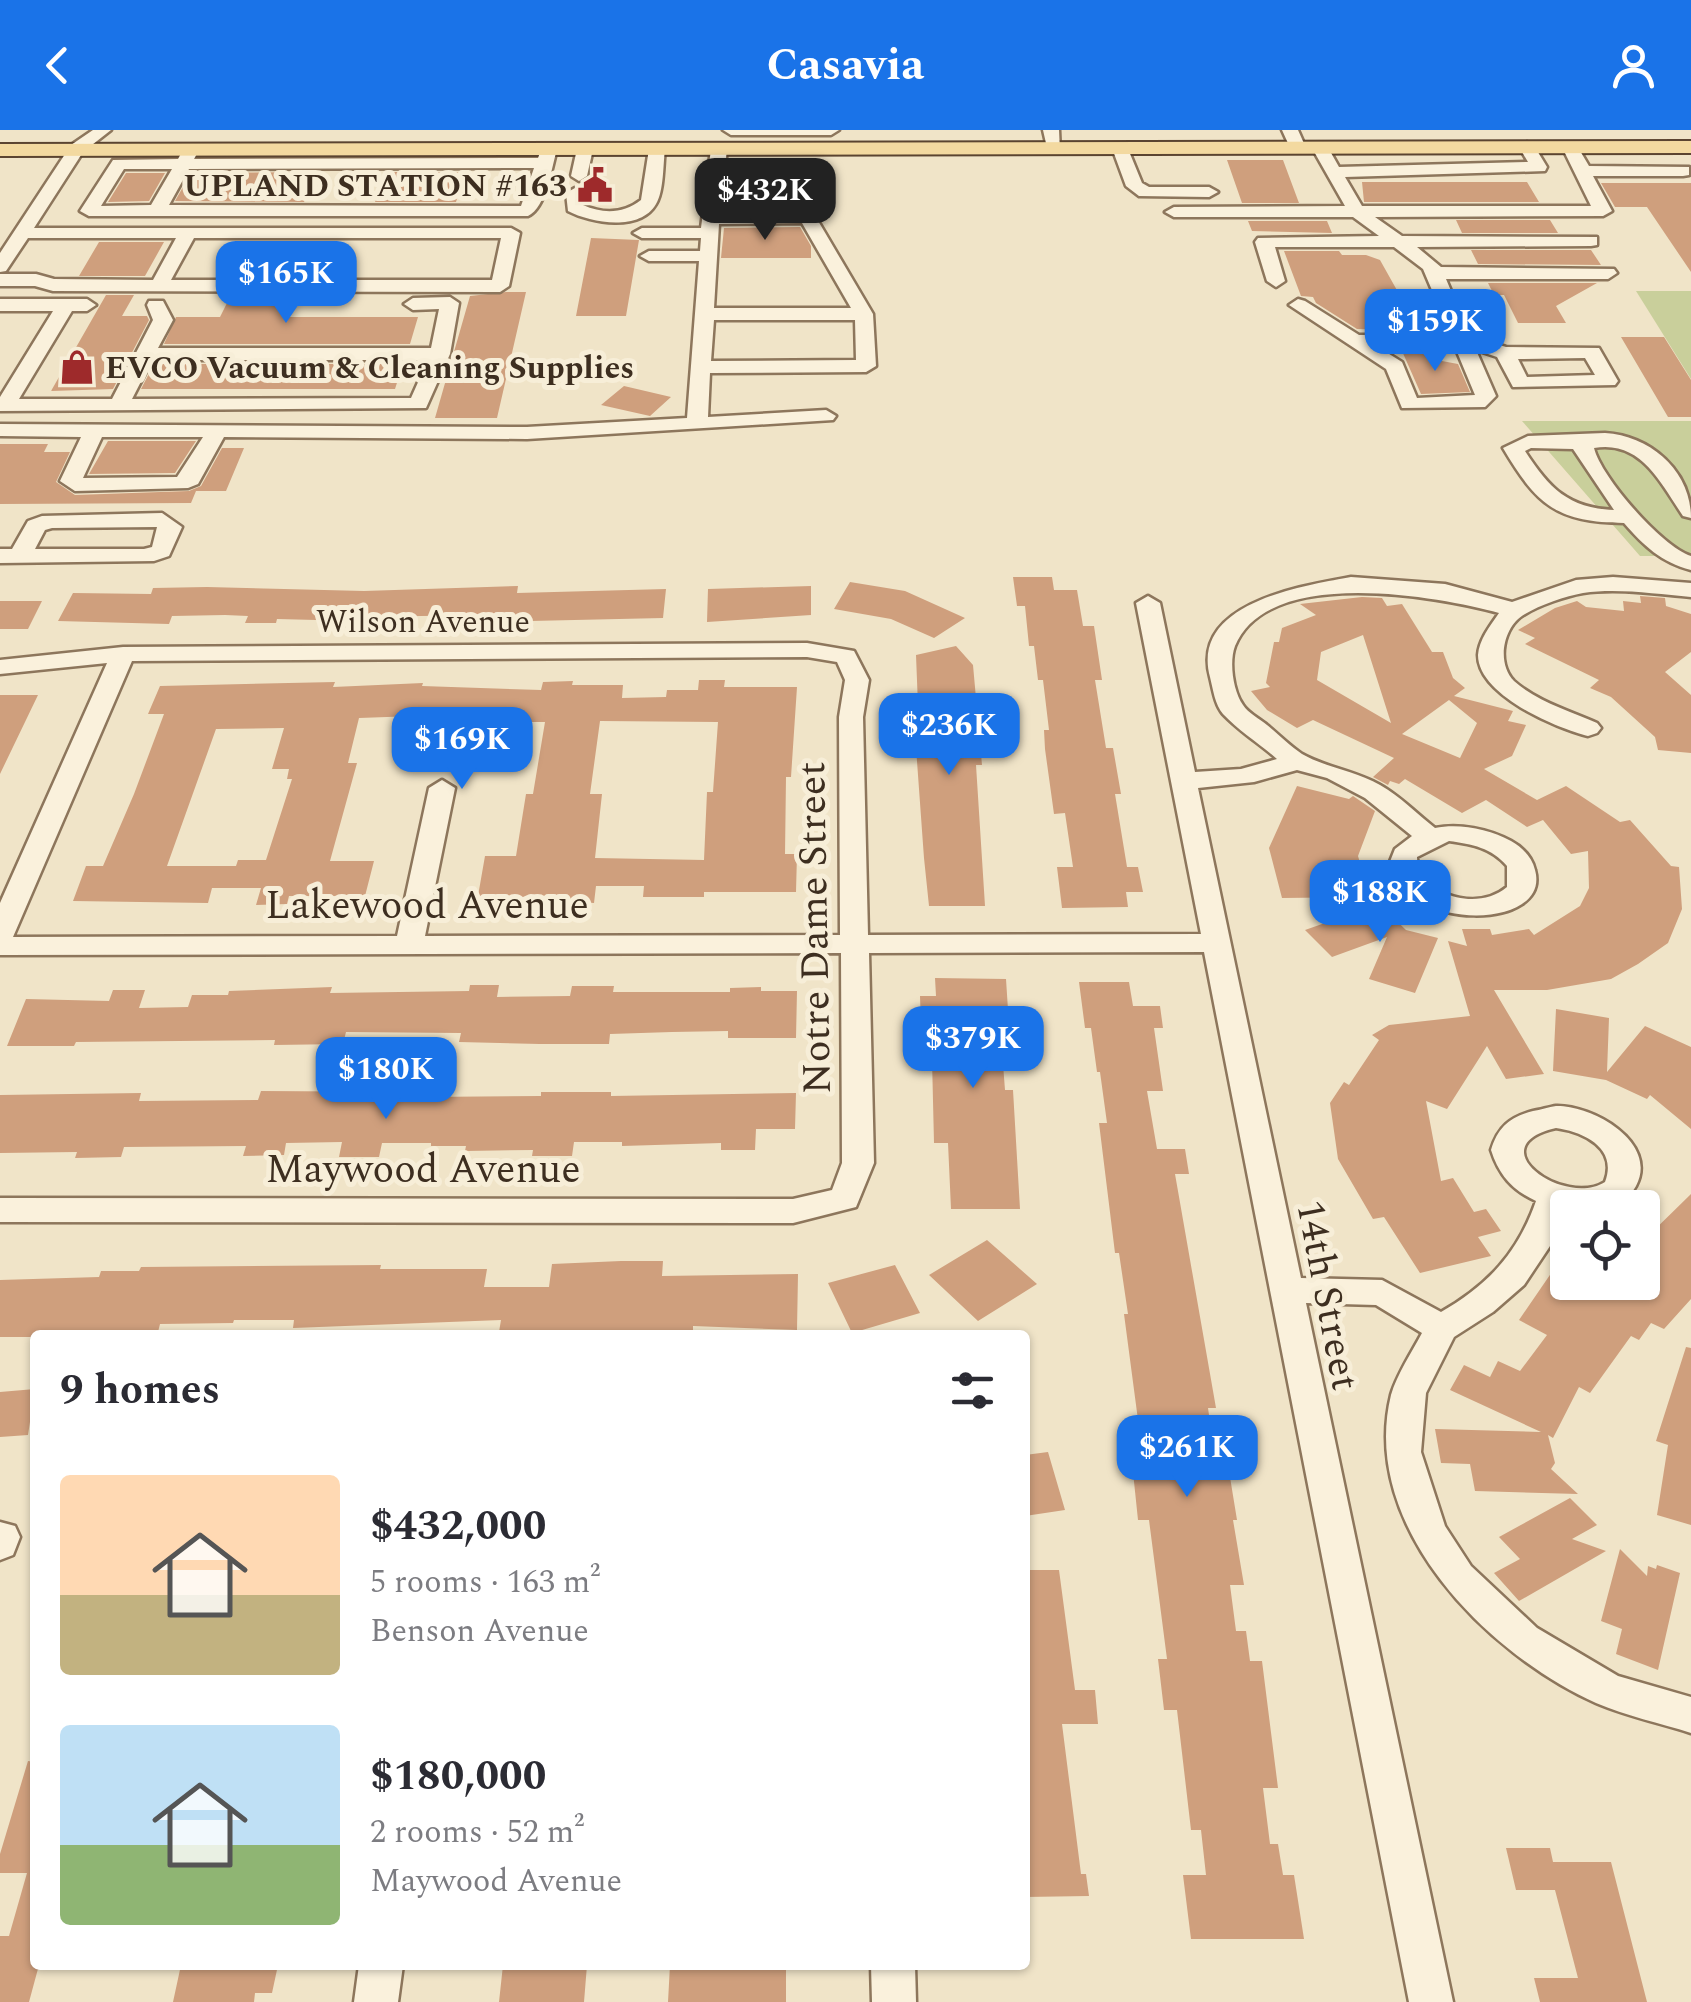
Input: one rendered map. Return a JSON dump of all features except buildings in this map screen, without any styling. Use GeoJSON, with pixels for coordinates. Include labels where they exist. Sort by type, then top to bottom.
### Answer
{"type":"FeatureCollection","features":[{"type":"Feature","properties":{"kind":"main road"},"geometry":{"type":"LineString","coordinates":[[0,150],[78,140],[188,156],[547,156],[585,149],[1052,139],[1120,148],[1294,139],[1320,148],[1691,146]]}},
{"type":"Feature","properties":{"kind":"street"},"geometry":{"type":"LineString","coordinates":[[0,267],[78,140],[103,130]]}},
{"type":"Feature","properties":{"kind":"street"},"geometry":{"type":"LineString","coordinates":[[731,130],[831,130]]}},
{"type":"Feature","properties":{"kind":"street"},"geometry":{"type":"LineString","coordinates":[[1333,172],[1538,167],[1527,147]]}},
{"type":"Feature","properties":{"kind":"street"},"geometry":{"type":"LineString","coordinates":[[1174,212],[1603,210],[1585,183],[1586,170],[1570,147]]}},
{"type":"Feature","properties":{"kind":"street"},"geometry":{"type":"LineString","coordinates":[[697,424],[718,148]]}},
{"type":"Feature","properties":{"kind":"street"},"geometry":{"type":"LineString","coordinates":[[1120,148],[1134,186],[1145,192],[1224,192]]}},
{"type":"Feature","properties":{"kind":"street"},"geometry":{"type":"LineString","coordinates":[[1298,305],[1395,366],[1409,404],[1478,403],[1486,396],[1467,356],[1466,341],[1431,266],[1333,192],[1333,172],[1320,148]]}},
{"type":"Feature","properties":{"kind":"street"},"geometry":{"type":"LineString","coordinates":[[585,149],[574,207],[590,214],[615,216],[638,211],[649,202],[657,149]]}},
{"type":"Feature","properties":{"kind":"street"},"geometry":{"type":"LineString","coordinates":[[156,210],[188,156]]}},
{"type":"Feature","properties":{"kind":"street"},"geometry":{"type":"LineString","coordinates":[[547,156],[447,187],[334,211],[250,187],[188,156],[118,164],[89,211],[156,210],[250,187],[358,156],[447,187],[528,211],[547,156]]}},
{"type":"Feature","properties":{"kind":"street"},"geometry":{"type":"LineString","coordinates":[[334,211],[358,156]]}},
{"type":"Feature","properties":{"kind":"street"},"geometry":{"type":"LineString","coordinates":[[1534,168],[1548,190]]}},
{"type":"Feature","properties":{"kind":"street"},"geometry":{"type":"LineString","coordinates":[[1586,170],[1683,170]]}},
{"type":"Feature","properties":{"kind":"street"},"geometry":{"type":"LineString","coordinates":[[642,234],[808,218],[864,314],[866,366],[702,367]]}},
{"type":"Feature","properties":{"kind":"street"},"geometry":{"type":"LineString","coordinates":[[22,233],[57,257]]}},
{"type":"Feature","properties":{"kind":"street"},"geometry":{"type":"LineString","coordinates":[[119,405],[163,320],[158,295],[188,233]]}},
{"type":"Feature","properties":{"kind":"street"},"geometry":{"type":"LineString","coordinates":[[0,280],[57,257],[188,233],[225,259],[333,259],[396,259],[500,286],[512,233],[396,259],[333,259],[225,259],[158,295],[66,305],[0,305]]}},
{"type":"Feature","properties":{"kind":"street"},"geometry":{"type":"LineString","coordinates":[[1276,281],[1264,242],[1591,241]]}},
{"type":"Feature","properties":{"kind":"street"},"geometry":{"type":"LineString","coordinates":[[649,256],[711,256]]}},
{"type":"Feature","properties":{"kind":"street"},"geometry":{"type":"LineString","coordinates":[[2,405],[419,404],[440,354],[450,303],[158,295],[53,285],[57,257]]}},
{"type":"Feature","properties":{"kind":"street"},"geometry":{"type":"LineString","coordinates":[[1434,273],[1608,273]]}},
{"type":"Feature","properties":{"kind":"street"},"geometry":{"type":"LineString","coordinates":[[2,405],[66,305]]}},
{"type":"Feature","properties":{"kind":"street"},"geometry":{"type":"LineString","coordinates":[[706,314],[864,314]]}},
{"type":"Feature","properties":{"kind":"street"},"geometry":{"type":"LineString","coordinates":[[1355,341],[1466,341],[1505,354]]}},
{"type":"Feature","properties":{"kind":"street"},"geometry":{"type":"LineString","coordinates":[[146,354],[440,354]]}},
{"type":"Feature","properties":{"kind":"street"},"geometry":{"type":"LineString","coordinates":[[0,430],[526,433],[826,416]]}},
{"type":"Feature","properties":{"kind":"street"},"geometry":{"type":"LineString","coordinates":[[94,430],[72,472],[71,482],[75,486],[180,483],[196,476],[217,432]]}},
{"type":"Feature","properties":{"kind":"street"},"geometry":{"type":"LineString","coordinates":[[1633,517],[1582,515],[1550,502],[1513,448],[1528,442],[1625,440],[1640,445],[1691,512]]}},
{"type":"Feature","properties":{"kind":"street"},"geometry":{"type":"LineString","coordinates":[[1584,443],[1584,452],[1661,550],[1686,563]]}},
{"type":"Feature","properties":{"kind":"street"},"geometry":{"type":"LineString","coordinates":[[162,520],[171,528],[161,550],[146,556],[10,556],[36,526],[50,521],[162,520]]}},
{"type":"Feature","properties":{"kind":"street"},"geometry":{"type":"LineString","coordinates":[[1428,836],[1374,792],[1336,773],[1295,761],[1231,708],[1218,661],[1224,641],[1239,623],[1263,606],[1312,590],[1377,584],[1446,591],[1512,610],[1576,588],[1613,584],[1691,590]]}},
{"type":"Feature","properties":{"kind":"street","name":"14th Street"},"geometry":{"type":"LineString","coordinates":[[1148,604],[1431,2002]]}},
{"type":"Feature","properties":{"kind":"street"},"geometry":{"type":"LineString","coordinates":[[1512,610],[1491,639],[1488,663],[1494,674],[1517,695],[1588,728]]}},
{"type":"Feature","properties":{"kind":"street","name":"Wilson Avenue"},"geometry":{"type":"LineString","coordinates":[[0,667],[123,654],[751,654],[808,650],[846,656]]}},
{"type":"Feature","properties":{"kind":"street"},"geometry":{"type":"LineString","coordinates":[[0,935],[123,654]]}},
{"type":"Feature","properties":{"kind":"street","name":"Notre Dame Street"},"geometry":{"type":"LineString","coordinates":[[845,1199],[858,1164],[851,717],[857,680],[846,656]]}},
{"type":"Feature","properties":{"kind":"street"},"geometry":{"type":"LineString","coordinates":[[1184,780],[1242,778],[1295,761]]}},
{"type":"Feature","properties":{"kind":"street"},"geometry":{"type":"LineString","coordinates":[[409,944],[442,788]]}},
{"type":"Feature","properties":{"kind":"street","name":"Lakewood Avenue"},"geometry":{"type":"LineString","coordinates":[[0,946],[1216,943]]}},
{"type":"Feature","properties":{"kind":"street","name":"Maywood Avenue"},"geometry":{"type":"LineString","coordinates":[[0,1210],[793,1211],[845,1199]]}},
{"type":"Feature","properties":{"kind":"street"},"geometry":{"type":"LineString","coordinates":[[1550,1205],[1528,1257],[1489,1301],[1441,1328],[1409,1393],[1402,1452],[1428,1532],[1458,1578],[1523,1640],[1608,1690],[1691,1716]]}},
{"type":"Feature","properties":{"kind":"street"},"geometry":{"type":"LineString","coordinates":[[1285,1290],[1382,1293],[1441,1328]]}},
{"type":"Feature","properties":{"kind":"street"},"geometry":{"type":"LineString","coordinates":[[376,2002],[380,1970]]}},
{"type":"Feature","properties":{"kind":"street"},"geometry":{"type":"LineString","coordinates":[[893,1970],[894,2002]]}},
{"type":"Feature","properties":{"kind":"green space"},"geometry":{"type":"Polygon","coordinates":[[[1636,291],[1691,291],[1691,379],[1636,291]]]}},
{"type":"Feature","properties":{"kind":"green space"},"geometry":{"type":"Polygon","coordinates":[[[1522,421],[1691,421],[1691,556],[1640,556],[1522,421]]]}},
{"type":"Feature","properties":{"kind":"place","name":"UPLAND STATION #163"},"geometry":{"type":"Point","coordinates":[595,185]}},
{"type":"Feature","properties":{"kind":"place","name":"EVCO Vacuum & Cleaning Supplies"},"geometry":{"type":"Point","coordinates":[77,367]}}]}
